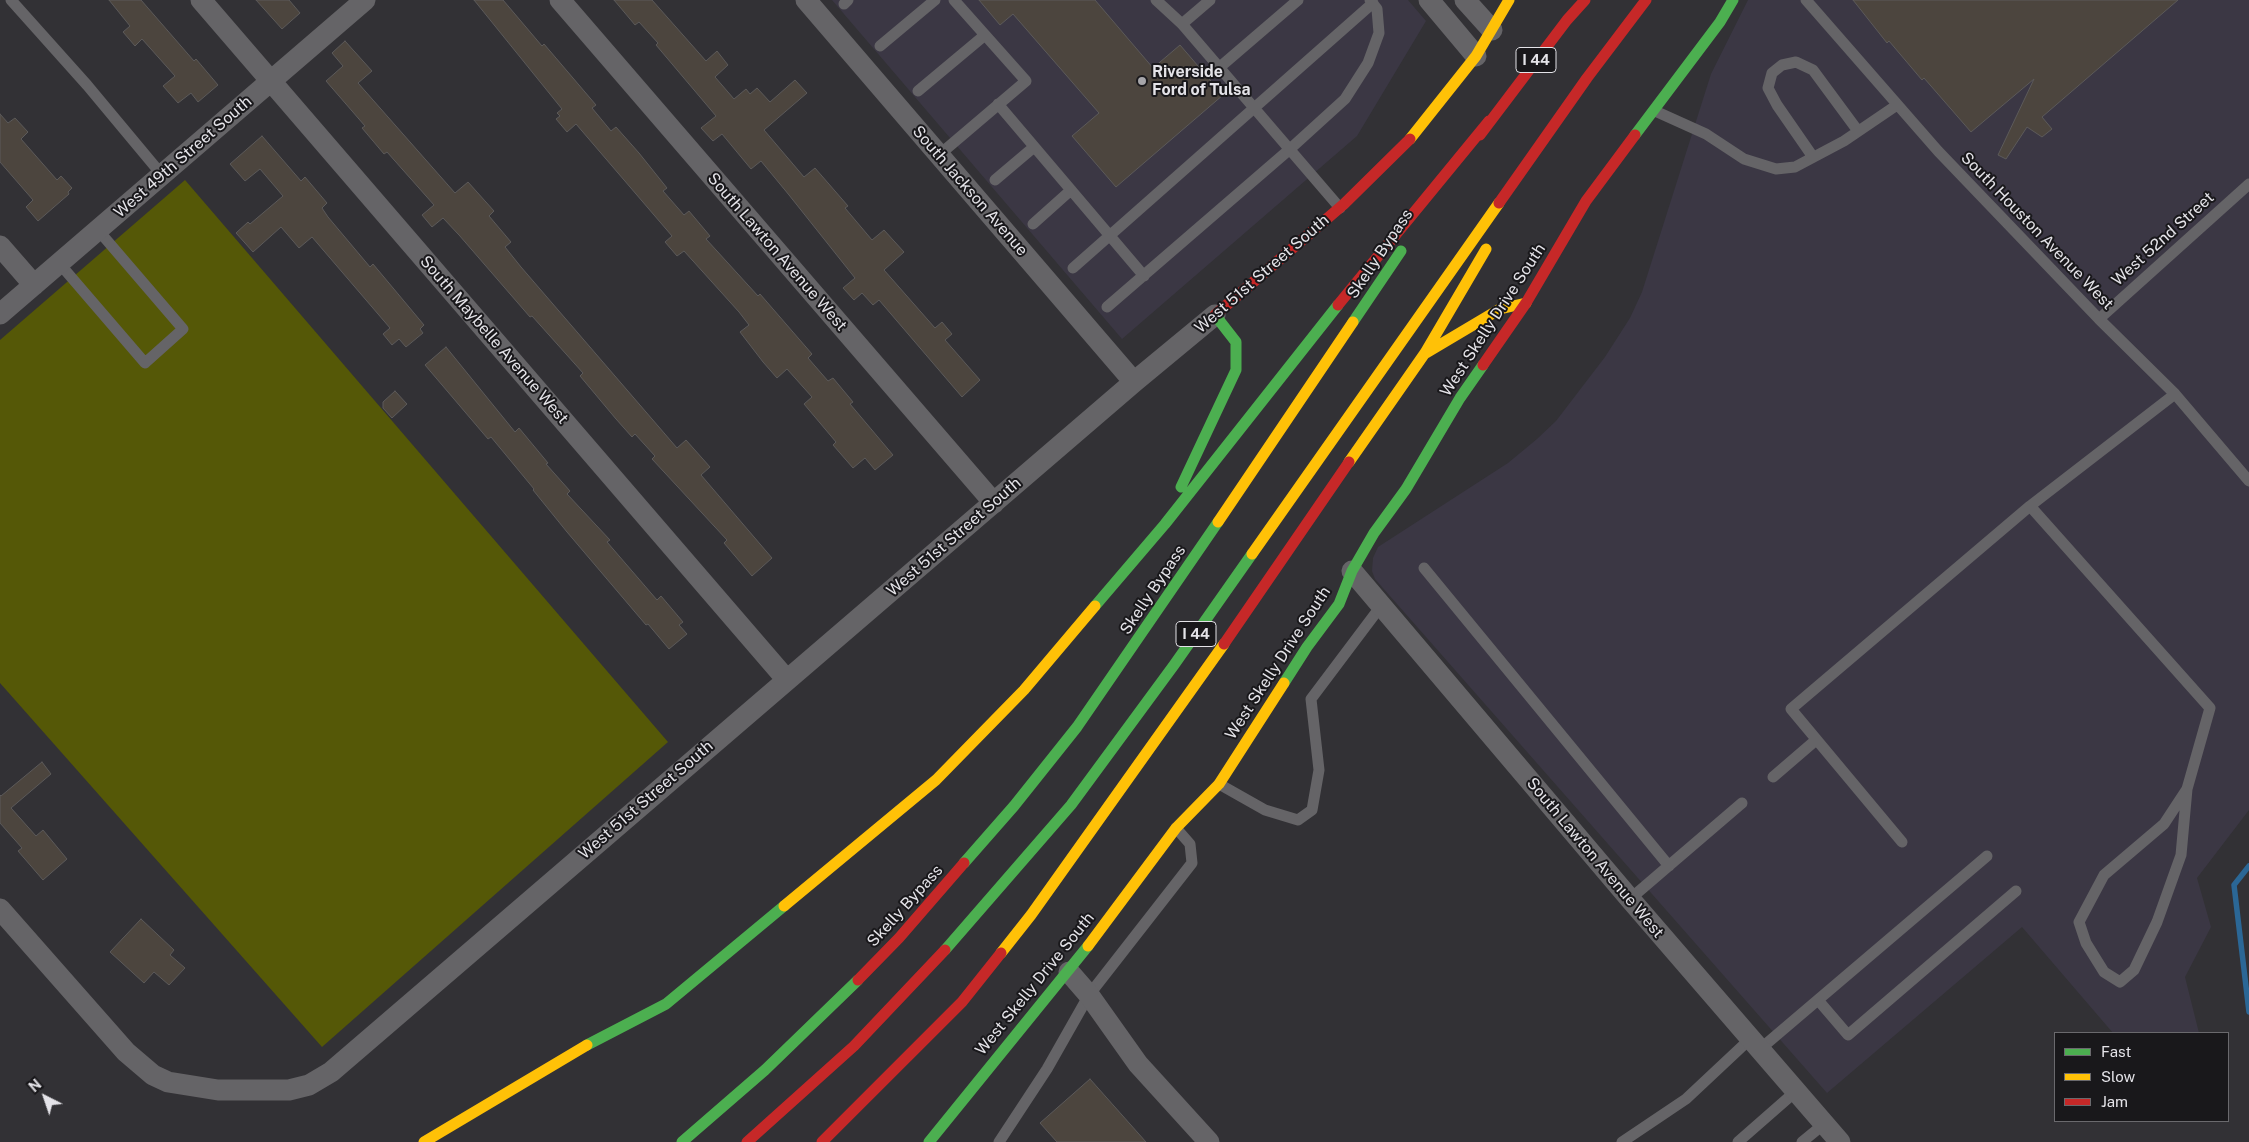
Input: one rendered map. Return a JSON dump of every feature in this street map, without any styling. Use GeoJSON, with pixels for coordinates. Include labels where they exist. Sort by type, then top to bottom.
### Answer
{"type":"FeatureCollection","features":[{"type":"Feature","properties":{"kind":"main road","name":"West 51st Street South"},"geometry":{"type":"LineString","coordinates":[[1215,315],[1340,208],[1416,133],[1476,56],[1509,0]]}},
{"type":"Feature","properties":{"kind":"main road","name":"Skelly Bypass"},"geometry":{"type":"LineString","coordinates":[[1417,228],[1489,121],[1584,0]]}},
{"type":"Feature","properties":{"kind":"main road","name":"I 44"},"geometry":{"type":"LineString","coordinates":[[747,1142],[854,1046],[960,935],[1071,805],[1174,665],[1587,78],[1646,0]]}},
{"type":"Feature","properties":{"kind":"main road","name":"West Skelly Drive South"},"geometry":{"type":"LineString","coordinates":[[929,1142],[981,1076],[1069,972],[1176,828],[1218,784],[1307,647],[1339,604],[1352,571],[1374,533],[1406,489],[1460,398],[1526,303],[1586,202],[1720,22],[1733,0]]}},
{"type":"Feature","properties":{"kind":"main road"},"geometry":{"type":"LineString","coordinates":[[1511,207],[1587,78]]}},
{"type":"Feature","properties":{"kind":"main road"},"geometry":{"type":"LineString","coordinates":[[424,1142],[565,1057],[666,1004],[936,780],[1024,690],[1165,524],[1378,255],[1489,121]]}},
{"type":"Feature","properties":{"kind":"main road"},"geometry":{"type":"LineString","coordinates":[[822,1142],[866,1095],[962,1002],[1031,915],[1084,838],[1165,729],[1425,353],[1491,242]]}},
{"type":"Feature","properties":{"kind":"main road","name":"Skelly Bypass"},"geometry":{"type":"LineString","coordinates":[[682,1142],[765,1070],[837,1002],[899,938],[1014,806],[1078,727],[1406,245]]}},
{"type":"Feature","properties":{"kind":"main road"},"geometry":{"type":"LineString","coordinates":[[1425,353],[1500,309],[1526,303]]}},
{"type":"Feature","properties":{"kind":"main road"},"geometry":{"type":"LineString","coordinates":[[1165,524],[1236,370],[1236,342],[1215,315]]}},
{"type":"Feature","properties":{"kind":"street","name":"South Maybelle Avenue West"},"geometry":{"type":"LineString","coordinates":[[201,0],[787,680]]}},
{"type":"Feature","properties":{"kind":"street","name":"West 49th Street South"},"geometry":{"type":"LineString","coordinates":[[0,314],[365,0]]}},
{"type":"Feature","properties":{"kind":"street","name":"South Lawton Avenue West"},"geometry":{"type":"LineString","coordinates":[[560,0],[994,503]]}},
{"type":"Feature","properties":{"kind":"street","name":"South Jackson Avenue"},"geometry":{"type":"LineString","coordinates":[[806,0],[1134,382]]}},
{"type":"Feature","properties":{"kind":"street"},"geometry":{"type":"LineString","coordinates":[[1429,0],[1476,56]]}},
{"type":"Feature","properties":{"kind":"street"},"geometry":{"type":"LineString","coordinates":[[1466,0],[1492,30]]}},
{"type":"Feature","properties":{"kind":"street"},"geometry":{"type":"LineString","coordinates":[[0,246],[34,285]]}},
{"type":"Feature","properties":{"kind":"street","name":"West 51st Street South"},"geometry":{"type":"LineString","coordinates":[[0,909],[126,1052],[153,1075],[168,1082],[218,1090],[290,1090],[309,1085],[331,1072],[1134,382],[1215,315]]}},
{"type":"Feature","properties":{"kind":"street","name":"South Lawton Avenue West"},"geometry":{"type":"LineString","coordinates":[[1352,571],[1754,1045],[1840,1142]]}},
{"type":"Feature","properties":{"kind":"street"},"geometry":{"type":"LineString","coordinates":[[1069,972],[1089,995],[1138,1064],[1209,1142]]}},
{"type":"Feature","properties":{"kind":"lane"},"geometry":{"type":"LineString","coordinates":[[11,0],[87,85],[162,175]]}},
{"type":"Feature","properties":{"kind":"lane"},"geometry":{"type":"LineString","coordinates":[[880,46],[935,0]]}},
{"type":"Feature","properties":{"kind":"lane"},"geometry":{"type":"LineString","coordinates":[[939,155],[1026,81],[954,0]]}},
{"type":"Feature","properties":{"kind":"lane"},"geometry":{"type":"LineString","coordinates":[[1156,0],[1182,24],[1340,208]]}},
{"type":"Feature","properties":{"kind":"lane"},"geometry":{"type":"LineString","coordinates":[[1182,24],[1210,0]]}},
{"type":"Feature","properties":{"kind":"lane"},"geometry":{"type":"LineString","coordinates":[[1220,67],[1298,0]]}},
{"type":"Feature","properties":{"kind":"lane","name":"South Houston Avenue West"},"geometry":{"type":"LineString","coordinates":[[1806,0],[1938,151],[2099,319],[2175,394],[2249,481]]}},
{"type":"Feature","properties":{"kind":"lane"},"geometry":{"type":"LineString","coordinates":[[1073,268],[1372,2],[1377,9],[1379,33],[1368,63],[1345,99],[1290,150],[1107,307]]}},
{"type":"Feature","properties":{"kind":"lane"},"geometry":{"type":"LineString","coordinates":[[918,92],[984,35]]}},
{"type":"Feature","properties":{"kind":"lane"},"geometry":{"type":"LineString","coordinates":[[1813,157],[1777,105],[1768,88],[1772,73],[1782,65],[1796,62],[1813,70],[1858,131]]}},
{"type":"Feature","properties":{"kind":"lane"},"geometry":{"type":"LineString","coordinates":[[998,104],[1144,276]]}},
{"type":"Feature","properties":{"kind":"lane"},"geometry":{"type":"LineString","coordinates":[[1655,111],[1706,134],[1744,159],[1764,167],[1776,169],[1795,167],[1858,131],[1897,105]]}},
{"type":"Feature","properties":{"kind":"lane"},"geometry":{"type":"LineString","coordinates":[[995,180],[1034,147]]}},
{"type":"Feature","properties":{"kind":"lane","name":"West 52nd Street"},"geometry":{"type":"LineString","coordinates":[[2099,319],[2249,184]]}},
{"type":"Feature","properties":{"kind":"lane"},"geometry":{"type":"LineString","coordinates":[[1033,224],[1071,190]]}},
{"type":"Feature","properties":{"kind":"lane"},"geometry":{"type":"LineString","coordinates":[[59,263],[145,364],[184,329],[98,230]]}},
{"type":"Feature","properties":{"kind":"lane"},"geometry":{"type":"LineString","coordinates":[[1902,842],[1791,709],[2030,506],[2175,394]]}},
{"type":"Feature","properties":{"kind":"lane"},"geometry":{"type":"LineString","coordinates":[[2030,506],[2210,708],[2187,789],[2181,855],[2158,922],[2134,970],[2120,982],[2104,972],[2086,943],[2079,922],[2104,875],[2164,824],[2187,789]]}},
{"type":"Feature","properties":{"kind":"lane"},"geometry":{"type":"LineString","coordinates":[[1424,568],[1669,866]]}},
{"type":"Feature","properties":{"kind":"lane"},"geometry":{"type":"LineString","coordinates":[[1218,784],[1265,810],[1298,820],[1312,810],[1319,770],[1311,699],[1381,606]]}},
{"type":"Feature","properties":{"kind":"lane"},"geometry":{"type":"LineString","coordinates":[[1773,777],[1816,740]]}},
{"type":"Feature","properties":{"kind":"lane"},"geometry":{"type":"LineString","coordinates":[[1630,899],[1742,803]]}},
{"type":"Feature","properties":{"kind":"lane"},"geometry":{"type":"LineString","coordinates":[[999,1142],[1047,1069],[1089,995],[1192,863],[1190,844],[1176,828]]}},
{"type":"Feature","properties":{"kind":"lane"},"geometry":{"type":"LineString","coordinates":[[1622,1142],[1686,1099],[1754,1045],[1818,1000],[1987,856]]}},
{"type":"Feature","properties":{"kind":"lane"},"geometry":{"type":"LineString","coordinates":[[1818,1000],[1848,1035],[2016,891]]}},
{"type":"Feature","properties":{"kind":"lane"},"geometry":{"type":"LineString","coordinates":[[1738,1142],[1795,1092]]}},
{"type":"Feature","properties":{"kind":"lane"},"geometry":{"type":"LineString","coordinates":[[1802,1142],[1824,1124]]}},
{"type":"Feature","properties":{"kind":"shaded area"},"geometry":{"type":"Polygon","coordinates":[[[832,0],[1408,0],[1426,21],[1357,136],[1122,339],[832,0]]]}},
{"type":"Feature","properties":{"kind":"shaded area"},"geometry":{"type":"Polygon","coordinates":[[[1748,0],[2249,0],[2249,810],[2197,878],[2211,927],[2185,977],[2199,1032],[2112,1032],[2022,927],[1827,1093],[1375,579],[1372,571],[1373,558],[1378,547],[1508,463],[1537,439],[1556,421],[1605,357],[1630,318],[1642,292],[1711,74],[1748,0]]]}},
{"type":"Feature","properties":{"kind":"shaded area"},"geometry":{"type":"Polygon","coordinates":[[[185,180],[668,742],[322,1047],[0,683],[0,340],[185,180]]]}},
{"type":"Feature","properties":{"kind":"building"},"geometry":{"type":"Polygon","coordinates":[[[109,0],[141,0],[194,61],[196,59],[218,85],[198,102],[191,93],[178,103],[163,86],[175,76],[142,39],[135,46],[123,32],[130,26],[109,0]]]}},
{"type":"Feature","properties":{"kind":"building"},"geometry":{"type":"Polygon","coordinates":[[[256,0],[289,0],[300,13],[282,29],[256,0]]]}},
{"type":"Feature","properties":{"kind":"building"},"geometry":{"type":"Polygon","coordinates":[[[474,0],[503,0],[542,46],[544,44],[596,105],[592,108],[611,131],[616,127],[639,153],[667,188],[663,191],[684,215],[689,211],[710,236],[706,239],[758,296],[760,294],[812,354],[808,358],[828,381],[833,378],[853,402],[850,404],[893,455],[875,470],[865,458],[853,468],[833,445],[836,442],[804,404],[812,397],[787,369],[777,378],[740,332],[749,325],[739,312],[684,251],[677,256],[665,242],[672,236],[576,124],[567,132],[556,119],[560,116],[557,113],[562,109],[474,0]]]}},
{"type":"Feature","properties":{"kind":"building"},"geometry":{"type":"Polygon","coordinates":[[[614,0],[652,0],[706,61],[717,51],[728,65],[715,77],[734,99],[746,89],[750,94],[757,88],[770,102],[795,80],[807,93],[764,130],[804,177],[815,168],[848,206],[845,208],[872,240],[884,230],[904,252],[884,270],[935,328],[942,322],[952,334],[945,340],[980,380],[962,397],[879,300],[873,305],[862,293],[854,300],[843,288],[855,278],[761,161],[751,169],[722,134],[713,141],[701,128],[716,116],[656,45],[658,43],[639,22],[635,25],[614,0]]]}},
{"type":"Feature","properties":{"kind":"building","name":"Riverside Ford of Tulsa"},"geometry":{"type":"Polygon","coordinates":[[[979,0],[1095,0],[1153,68],[1180,45],[1223,95],[1116,187],[1072,136],[1099,113],[1013,14],[1000,25],[979,0]]]}},
{"type":"Feature","properties":{"kind":"building"},"geometry":{"type":"Polygon","coordinates":[[[1853,0],[2178,0],[2042,117],[2052,129],[2042,137],[2027,127],[2006,159],[1998,155],[2034,79],[1971,132],[1924,78],[1922,80],[1889,41],[1887,43],[1853,0]]]}},
{"type":"Feature","properties":{"kind":"building"},"geometry":{"type":"Polygon","coordinates":[[[345,41],[372,71],[358,83],[455,193],[468,182],[494,211],[489,216],[511,242],[505,247],[521,267],[677,448],[686,440],[710,467],[701,475],[772,558],[752,576],[724,543],[727,540],[652,459],[655,456],[635,434],[632,437],[616,419],[580,376],[583,373],[532,316],[530,317],[459,235],[443,218],[432,227],[422,215],[434,205],[387,152],[384,154],[362,128],[365,126],[326,81],[343,66],[332,53],[345,41]]]}},
{"type":"Feature","properties":{"kind":"building"},"geometry":{"type":"Polygon","coordinates":[[[0,114],[8,123],[15,118],[28,132],[21,139],[57,180],[61,176],[72,188],[68,192],[69,194],[38,221],[26,207],[33,200],[0,162],[0,114]]]}},
{"type":"Feature","properties":{"kind":"building"},"geometry":{"type":"Polygon","coordinates":[[[262,136],[301,181],[305,177],[327,203],[322,208],[328,217],[370,267],[373,264],[424,325],[420,329],[423,333],[406,347],[399,339],[392,345],[383,334],[390,328],[312,237],[299,248],[281,227],[253,252],[236,233],[248,222],[250,224],[283,196],[260,169],[245,181],[230,164],[262,136]]]}},
{"type":"Feature","properties":{"kind":"building"},"geometry":{"type":"Polygon","coordinates":[[[446,347],[515,432],[519,428],[548,463],[546,464],[570,491],[567,494],[610,540],[607,542],[657,600],[661,596],[683,622],[679,625],[687,634],[669,649],[648,624],[646,625],[567,532],[491,437],[488,439],[425,365],[446,347]]]}},
{"type":"Feature","properties":{"kind":"building"},"geometry":{"type":"Polygon","coordinates":[[[395,391],[407,404],[392,418],[383,408],[383,402],[395,391]]]}},
{"type":"Feature","properties":{"kind":"building"},"geometry":{"type":"Polygon","coordinates":[[[42,762],[51,774],[11,808],[36,836],[43,830],[67,859],[43,880],[18,851],[22,848],[0,823],[0,795],[42,762]]]}},
{"type":"Feature","properties":{"kind":"building"},"geometry":{"type":"Polygon","coordinates":[[[141,919],[174,950],[170,955],[185,968],[169,985],[154,972],[144,983],[110,952],[141,919]]]}},
{"type":"Feature","properties":{"kind":"building"},"geometry":{"type":"Polygon","coordinates":[[[1090,1079],[1146,1142],[1057,1142],[1040,1123],[1090,1079]]]}},
{"type":"Feature","properties":{"kind":"waterway"},"geometry":{"type":"LineString","coordinates":[[2249,866],[2234,885],[2249,1012]]}},
{"type":"Feature","properties":{"kind":"traffic: fast"},"geometry":{"type":"LineString","coordinates":[[1635,135],[1720,22],[1733,0]]}},
{"type":"Feature","properties":{"kind":"traffic: fast"},"geometry":{"type":"LineString","coordinates":[[1353,322],[1401,251]]}},
{"type":"Feature","properties":{"kind":"traffic: fast"},"geometry":{"type":"LineString","coordinates":[[1095,606],[1165,524],[1338,305]]}},
{"type":"Feature","properties":{"kind":"traffic: fast"},"geometry":{"type":"LineString","coordinates":[[1181,487],[1236,370],[1236,342],[1215,315]]}},
{"type":"Feature","properties":{"kind":"traffic: fast"},"geometry":{"type":"LineString","coordinates":[[1284,683],[1307,647],[1339,604],[1352,571],[1374,533],[1406,489],[1460,398],[1483,365]]}},
{"type":"Feature","properties":{"kind":"traffic: fast"},"geometry":{"type":"LineString","coordinates":[[964,863],[1014,806],[1077,727],[1218,522]]}},
{"type":"Feature","properties":{"kind":"traffic: fast"},"geometry":{"type":"LineString","coordinates":[[945,950],[1071,805],[1174,665],[1252,554]]}},
{"type":"Feature","properties":{"kind":"traffic: fast"},"geometry":{"type":"LineString","coordinates":[[587,1045],[666,1004],[784,906]]}},
{"type":"Feature","properties":{"kind":"traffic: fast"},"geometry":{"type":"LineString","coordinates":[[929,1142],[1088,946]]}},
{"type":"Feature","properties":{"kind":"traffic: fast"},"geometry":{"type":"LineString","coordinates":[[682,1142],[765,1070],[858,980]]}},
{"type":"Feature","properties":{"kind":"traffic: slow"},"geometry":{"type":"LineString","coordinates":[[1410,139],[1476,56],[1509,0]]}},
{"type":"Feature","properties":{"kind":"traffic: slow"},"geometry":{"type":"LineString","coordinates":[[1252,554],[1499,203]]}},
{"type":"Feature","properties":{"kind":"traffic: slow"},"geometry":{"type":"LineString","coordinates":[[1349,462],[1425,353],[1486,249]]}},
{"type":"Feature","properties":{"kind":"traffic: slow"},"geometry":{"type":"LineString","coordinates":[[1426,353],[1500,309],[1526,303]]}},
{"type":"Feature","properties":{"kind":"traffic: slow"},"geometry":{"type":"LineString","coordinates":[[1218,522],[1353,322]]}},
{"type":"Feature","properties":{"kind":"traffic: slow"},"geometry":{"type":"LineString","coordinates":[[784,906],[936,780],[1024,690],[1095,606]]}},
{"type":"Feature","properties":{"kind":"traffic: slow"},"geometry":{"type":"LineString","coordinates":[[1001,953],[1031,915],[1224,644]]}},
{"type":"Feature","properties":{"kind":"traffic: slow"},"geometry":{"type":"LineString","coordinates":[[1088,946],[1176,828],[1219,784],[1284,683]]}},
{"type":"Feature","properties":{"kind":"traffic: slow"},"geometry":{"type":"LineString","coordinates":[[424,1142],[587,1045]]}},
{"type":"Feature","properties":{"kind":"traffic: jam"},"geometry":{"type":"LineString","coordinates":[[1480,135],[1567,20],[1585,0]]}},
{"type":"Feature","properties":{"kind":"traffic: jam"},"geometry":{"type":"LineString","coordinates":[[1499,203],[1587,78],[1646,0]]}},
{"type":"Feature","properties":{"kind":"traffic: jam"},"geometry":{"type":"LineString","coordinates":[[1338,305],[1489,121]]}},
{"type":"Feature","properties":{"kind":"traffic: jam"},"geometry":{"type":"LineString","coordinates":[[1483,365],[1526,303],[1586,201],[1635,135]]}},
{"type":"Feature","properties":{"kind":"traffic: jam"},"geometry":{"type":"LineString","coordinates":[[1215,315],[1344,204],[1410,139]]}},
{"type":"Feature","properties":{"kind":"traffic: jam"},"geometry":{"type":"LineString","coordinates":[[1224,644],[1349,462]]}},
{"type":"Feature","properties":{"kind":"traffic: jam"},"geometry":{"type":"LineString","coordinates":[[858,980],[899,938],[964,863]]}},
{"type":"Feature","properties":{"kind":"traffic: jam"},"geometry":{"type":"LineString","coordinates":[[747,1142],[854,1046],[945,950]]}},
{"type":"Feature","properties":{"kind":"traffic: jam"},"geometry":{"type":"LineString","coordinates":[[822,1142],[962,1002],[1001,953]]}},
{"type":"Feature","properties":{"kind":"place","name":"Riverside Ford of Tulsa"},"geometry":{"type":"Point","coordinates":[1142,81]}}]}
